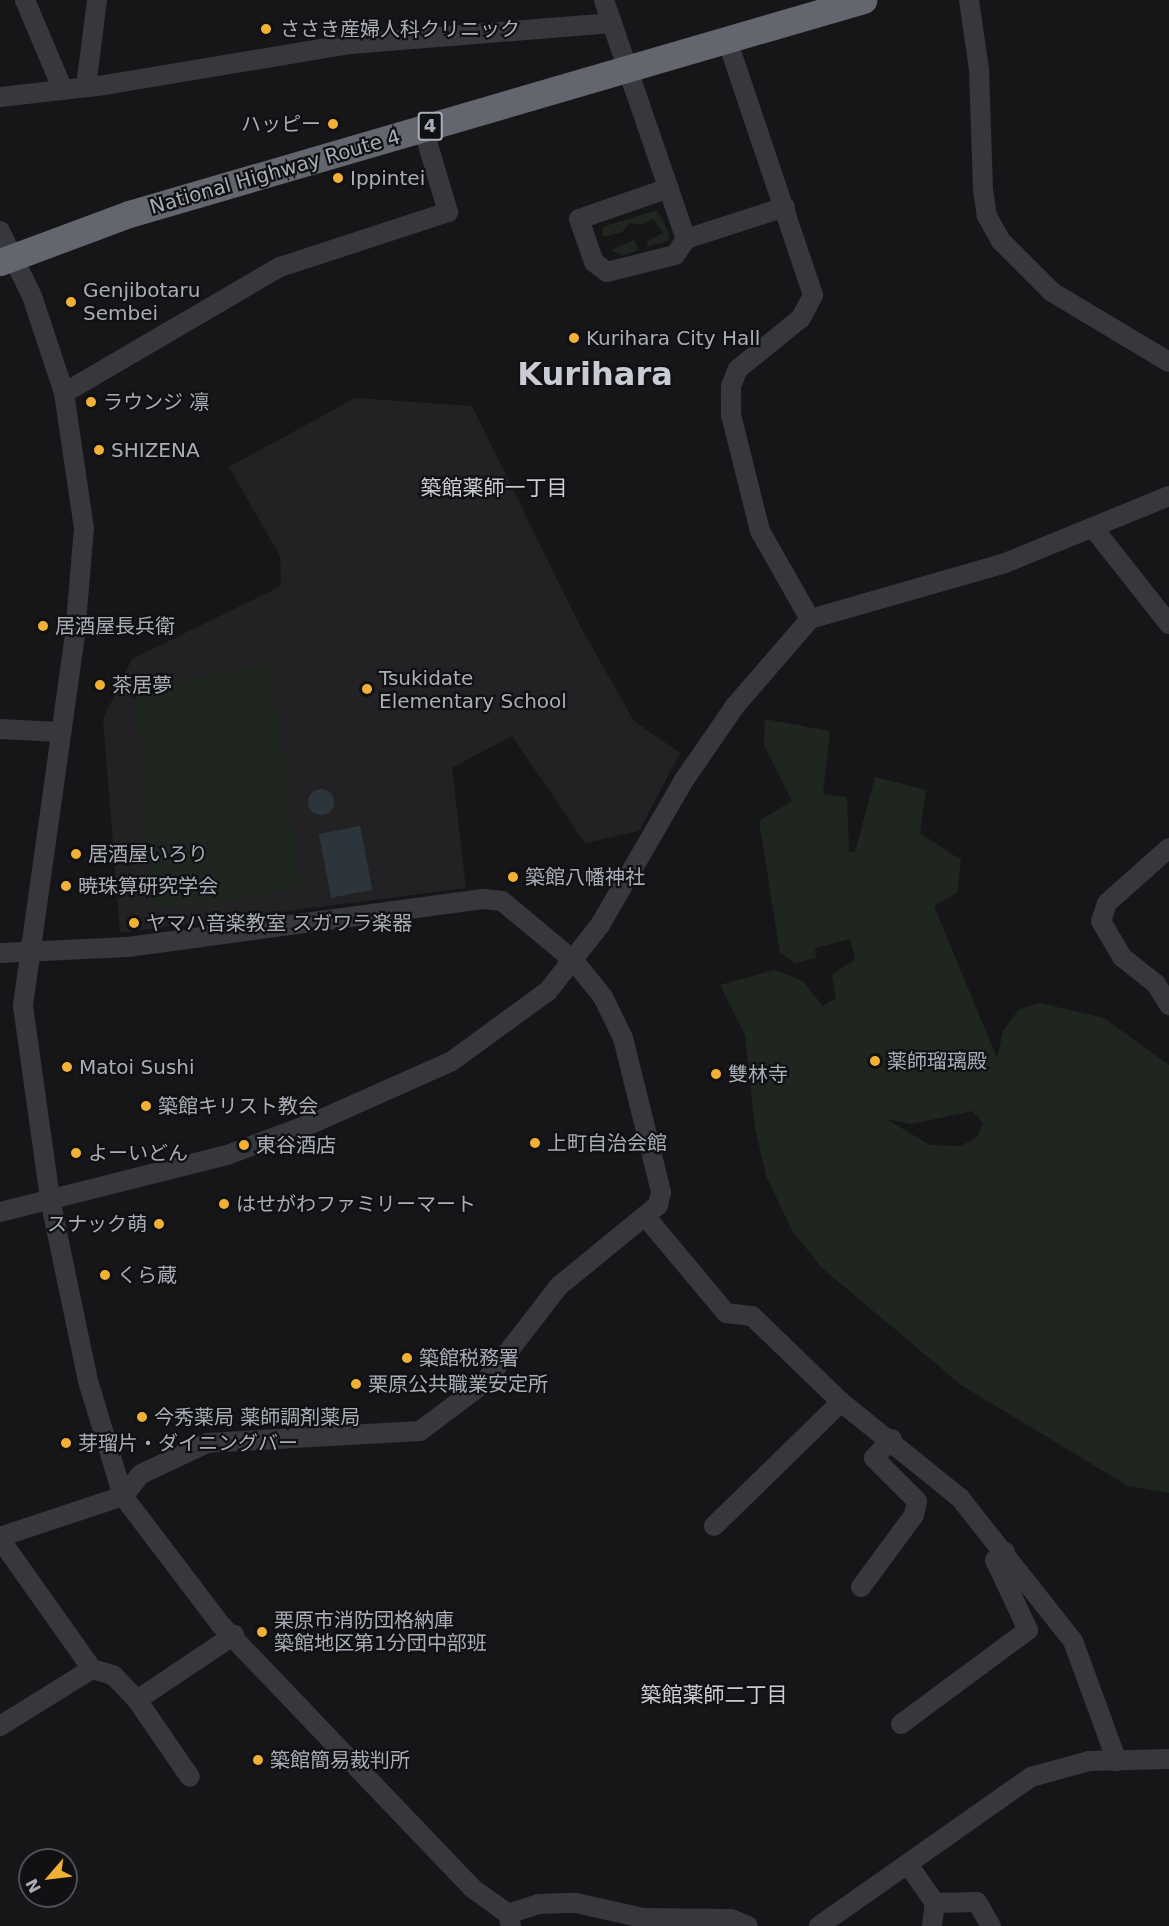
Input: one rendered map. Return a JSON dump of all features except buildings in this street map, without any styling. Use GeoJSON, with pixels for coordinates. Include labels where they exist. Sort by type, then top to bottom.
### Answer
{"type":"FeatureCollection","features":[{"type":"Feature","properties":{"kind":"highway","name":"National Highway Route 4"},"geometry":{"type":"LineString","coordinates":[[6,259],[129,214],[728,42],[863,0]]}},
{"type":"Feature","properties":{"kind":"street"},"geometry":{"type":"LineString","coordinates":[[25,0],[63,90]]}},
{"type":"Feature","properties":{"kind":"street"},"geometry":{"type":"LineString","coordinates":[[86,87],[97,0]]}},
{"type":"Feature","properties":{"kind":"street"},"geometry":{"type":"LineString","coordinates":[[604,0],[686,239]]}},
{"type":"Feature","properties":{"kind":"street"},"geometry":{"type":"LineString","coordinates":[[969,0],[979,69],[983,189],[987,216],[1001,241],[1052,292],[1169,362]]}},
{"type":"Feature","properties":{"kind":"street"},"geometry":{"type":"LineString","coordinates":[[0,97],[86,87],[351,44],[612,23]]}},
{"type":"Feature","properties":{"kind":"street"},"geometry":{"type":"LineString","coordinates":[[728,42],[813,295],[801,318],[738,369],[729,400],[736,449],[760,531],[810,619]]}},
{"type":"Feature","properties":{"kind":"street"},"geometry":{"type":"LineString","coordinates":[[64,393],[280,267],[448,212],[423,128]]}},
{"type":"Feature","properties":{"kind":"street"},"geometry":{"type":"LineString","coordinates":[[669,188],[579,219],[600,270],[616,273],[675,255],[686,239],[785,207]]}},
{"type":"Feature","properties":{"kind":"street"},"geometry":{"type":"LineString","coordinates":[[0,231],[6,259],[64,393],[84,528],[23,1006],[50,1200],[88,1381],[123,1496],[234,1635],[472,1888],[509,1920],[538,1904],[576,1903],[643,1918],[731,1919],[748,1926]]}},
{"type":"Feature","properties":{"kind":"street"},"geometry":{"type":"LineString","coordinates":[[0,1212],[227,1155],[392,1090],[452,1061],[548,991],[574,961],[735,706],[810,619],[928,589],[1094,529],[1169,496]]}},
{"type":"Feature","properties":{"kind":"street"},"geometry":{"type":"LineString","coordinates":[[1094,529],[1169,624]]}},
{"type":"Feature","properties":{"kind":"street"},"geometry":{"type":"LineString","coordinates":[[0,729],[59,732]]}},
{"type":"Feature","properties":{"kind":"street"},"geometry":{"type":"LineString","coordinates":[[1169,848],[1107,903],[1101,921],[1122,957],[1156,984],[1169,1005]]}},
{"type":"Feature","properties":{"kind":"street"},"geometry":{"type":"LineString","coordinates":[[0,953],[128,947],[483,899],[502,902],[574,961],[613,1017],[641,1103],[661,1192],[658,1205],[559,1286],[484,1383],[420,1431],[207,1443],[141,1474],[123,1496],[0,1538],[92,1669],[112,1675],[137,1700],[190,1777]]}},
{"type":"Feature","properties":{"kind":"street"},"geometry":{"type":"LineString","coordinates":[[645,1216],[726,1313],[752,1316],[841,1402],[892,1439],[960,1498],[1005,1552],[1073,1641],[1097,1695],[1117,1761]]}},
{"type":"Feature","properties":{"kind":"street"},"geometry":{"type":"LineString","coordinates":[[714,1526],[841,1402]]}},
{"type":"Feature","properties":{"kind":"street"},"geometry":{"type":"LineString","coordinates":[[861,1587],[914,1515],[917,1501],[874,1458],[892,1439]]}},
{"type":"Feature","properties":{"kind":"street"},"geometry":{"type":"LineString","coordinates":[[901,1724],[1028,1630],[995,1560],[1005,1552]]}},
{"type":"Feature","properties":{"kind":"street"},"geometry":{"type":"LineString","coordinates":[[137,1700],[234,1635]]}},
{"type":"Feature","properties":{"kind":"street"},"geometry":{"type":"LineString","coordinates":[[0,1726],[92,1669]]}},
{"type":"Feature","properties":{"kind":"street"},"geometry":{"type":"LineString","coordinates":[[819,1926],[909,1866],[1031,1778],[1089,1761],[1169,1759]]}},
{"type":"Feature","properties":{"kind":"street"},"geometry":{"type":"LineString","coordinates":[[909,1866],[935,1903],[932,1926]]}},
{"type":"Feature","properties":{"kind":"street"},"geometry":{"type":"LineString","coordinates":[[935,1903],[977,1902],[991,1926]]}},
{"type":"Feature","properties":{"kind":"shaded area"},"geometry":{"type":"Polygon","coordinates":[[[657,210],[670,235],[667,241],[647,247],[648,241],[663,233],[653,219],[641,225],[630,223],[622,232],[603,237],[602,227],[657,210]]]}},
{"type":"Feature","properties":{"kind":"shaded area"},"geometry":{"type":"Polygon","coordinates":[[[634,240],[639,250],[622,256],[611,250],[634,240]]]}},
{"type":"Feature","properties":{"kind":"shaded area","name":"Tsukidate Elementary School"},"geometry":{"type":"Polygon","coordinates":[[[355,398],[472,406],[581,628],[634,721],[680,753],[639,831],[585,843],[512,736],[452,768],[466,888],[120,933],[103,719],[132,659],[281,586],[280,556],[229,467],[355,398]]]}},
{"type":"Feature","properties":{"kind":"shaded area"},"geometry":{"type":"Polygon","coordinates":[[[270,663],[301,890],[158,910],[151,899],[135,688],[270,663]]]}},
{"type":"Feature","properties":{"kind":"shaded area"},"geometry":{"type":"Polygon","coordinates":[[[765,719],[830,731],[823,794],[847,797],[849,852],[855,852],[875,777],[926,790],[920,833],[961,860],[957,893],[934,906],[997,1058],[1003,1031],[1019,1009],[1040,1003],[1104,1018],[1169,1065],[1169,1493],[1128,1486],[961,1385],[821,1267],[793,1232],[766,1176],[755,1128],[745,1035],[720,985],[774,970],[803,981],[823,1006],[836,998],[832,975],[855,959],[850,939],[815,948],[816,958],[795,963],[780,953],[759,821],[792,801],[764,745],[765,719]],[[972,1111],[912,1124],[886,1119],[930,1145],[961,1146],[977,1137],[983,1123],[972,1111]]]}},
{"type":"Feature","properties":{"kind":"shaded area"},"geometry":{"type":"Polygon","coordinates":[[[321,789],[330,793],[334,802],[330,811],[321,815],[312,811],[308,802],[312,793],[321,789]]]}},
{"type":"Feature","properties":{"kind":"shaded area"},"geometry":{"type":"Polygon","coordinates":[[[360,826],[372,890],[331,898],[319,834],[360,826]]]}},
{"type":"Feature","properties":{"kind":"place","name":"ささき産婦人科クリニック"},"geometry":{"type":"Point","coordinates":[266,29]}},
{"type":"Feature","properties":{"kind":"place","name":"ハッピー"},"geometry":{"type":"Point","coordinates":[333,124]}},
{"type":"Feature","properties":{"kind":"place","name":"Ippintei"},"geometry":{"type":"Point","coordinates":[338,178]}},
{"type":"Feature","properties":{"kind":"place","name":"Genjibotaru Sembei"},"geometry":{"type":"Point","coordinates":[71,302]}},
{"type":"Feature","properties":{"kind":"place","name":"Kurihara City Hall"},"geometry":{"type":"Point","coordinates":[574,338]}},
{"type":"Feature","properties":{"kind":"place","name":"ラウンジ 凛"},"geometry":{"type":"Point","coordinates":[91,402]}},
{"type":"Feature","properties":{"kind":"place","name":"SHIZENA"},"geometry":{"type":"Point","coordinates":[99,450]}},
{"type":"Feature","properties":{"kind":"place","name":"居酒屋長兵衛"},"geometry":{"type":"Point","coordinates":[43,626]}},
{"type":"Feature","properties":{"kind":"place","name":"茶居夢"},"geometry":{"type":"Point","coordinates":[100,685]}},
{"type":"Feature","properties":{"kind":"place","name":"Tsukidate Elementary School"},"geometry":{"type":"Point","coordinates":[367,689]}},
{"type":"Feature","properties":{"kind":"place","name":"居酒屋いろり"},"geometry":{"type":"Point","coordinates":[76,854]}},
{"type":"Feature","properties":{"kind":"place","name":"築館八幡神社"},"geometry":{"type":"Point","coordinates":[513,877]}},
{"type":"Feature","properties":{"kind":"place","name":"暁珠算研究学会"},"geometry":{"type":"Point","coordinates":[66,886]}},
{"type":"Feature","properties":{"kind":"place","name":"ヤマハ音楽教室 スガワラ楽器"},"geometry":{"type":"Point","coordinates":[134,923]}},
{"type":"Feature","properties":{"kind":"place","name":"薬師瑠璃殿"},"geometry":{"type":"Point","coordinates":[875,1061]}},
{"type":"Feature","properties":{"kind":"place","name":"Matoi Sushi"},"geometry":{"type":"Point","coordinates":[67,1067]}},
{"type":"Feature","properties":{"kind":"place","name":"雙林寺"},"geometry":{"type":"Point","coordinates":[716,1074]}},
{"type":"Feature","properties":{"kind":"place","name":"築館キリスト教会"},"geometry":{"type":"Point","coordinates":[146,1106]}},
{"type":"Feature","properties":{"kind":"place","name":"上町自治会館"},"geometry":{"type":"Point","coordinates":[535,1143]}},
{"type":"Feature","properties":{"kind":"place","name":"東谷酒店"},"geometry":{"type":"Point","coordinates":[244,1145]}},
{"type":"Feature","properties":{"kind":"place","name":"よーいどん"},"geometry":{"type":"Point","coordinates":[76,1153]}},
{"type":"Feature","properties":{"kind":"place","name":"はせがわファミリーマート"},"geometry":{"type":"Point","coordinates":[224,1204]}},
{"type":"Feature","properties":{"kind":"place","name":"スナック萌"},"geometry":{"type":"Point","coordinates":[159,1224]}},
{"type":"Feature","properties":{"kind":"place","name":"くら蔵"},"geometry":{"type":"Point","coordinates":[105,1275]}},
{"type":"Feature","properties":{"kind":"place","name":"築館税務署"},"geometry":{"type":"Point","coordinates":[407,1358]}},
{"type":"Feature","properties":{"kind":"place","name":"栗原公共職業安定所"},"geometry":{"type":"Point","coordinates":[356,1384]}},
{"type":"Feature","properties":{"kind":"place","name":"今秀薬局 薬師調剤薬局"},"geometry":{"type":"Point","coordinates":[142,1417]}},
{"type":"Feature","properties":{"kind":"place","name":"芽瑠片・ダイニングバー"},"geometry":{"type":"Point","coordinates":[66,1443]}},
{"type":"Feature","properties":{"kind":"place","name":"栗原市消防団格納庫 築館地区第1分団中部班"},"geometry":{"type":"Point","coordinates":[262,1632]}},
{"type":"Feature","properties":{"kind":"place","name":"築館簡易裁判所"},"geometry":{"type":"Point","coordinates":[258,1760]}},
{"type":"Feature","properties":{"kind":"district","name":"Kurihara"},"geometry":{"type":"Point","coordinates":[595,374]}},
{"type":"Feature","properties":{"kind":"district","name":"築館薬師一丁目"},"geometry":{"type":"Point","coordinates":[494,488]}},
{"type":"Feature","properties":{"kind":"district","name":"築館薬師二丁目"},"geometry":{"type":"Point","coordinates":[714,1695]}}]}
